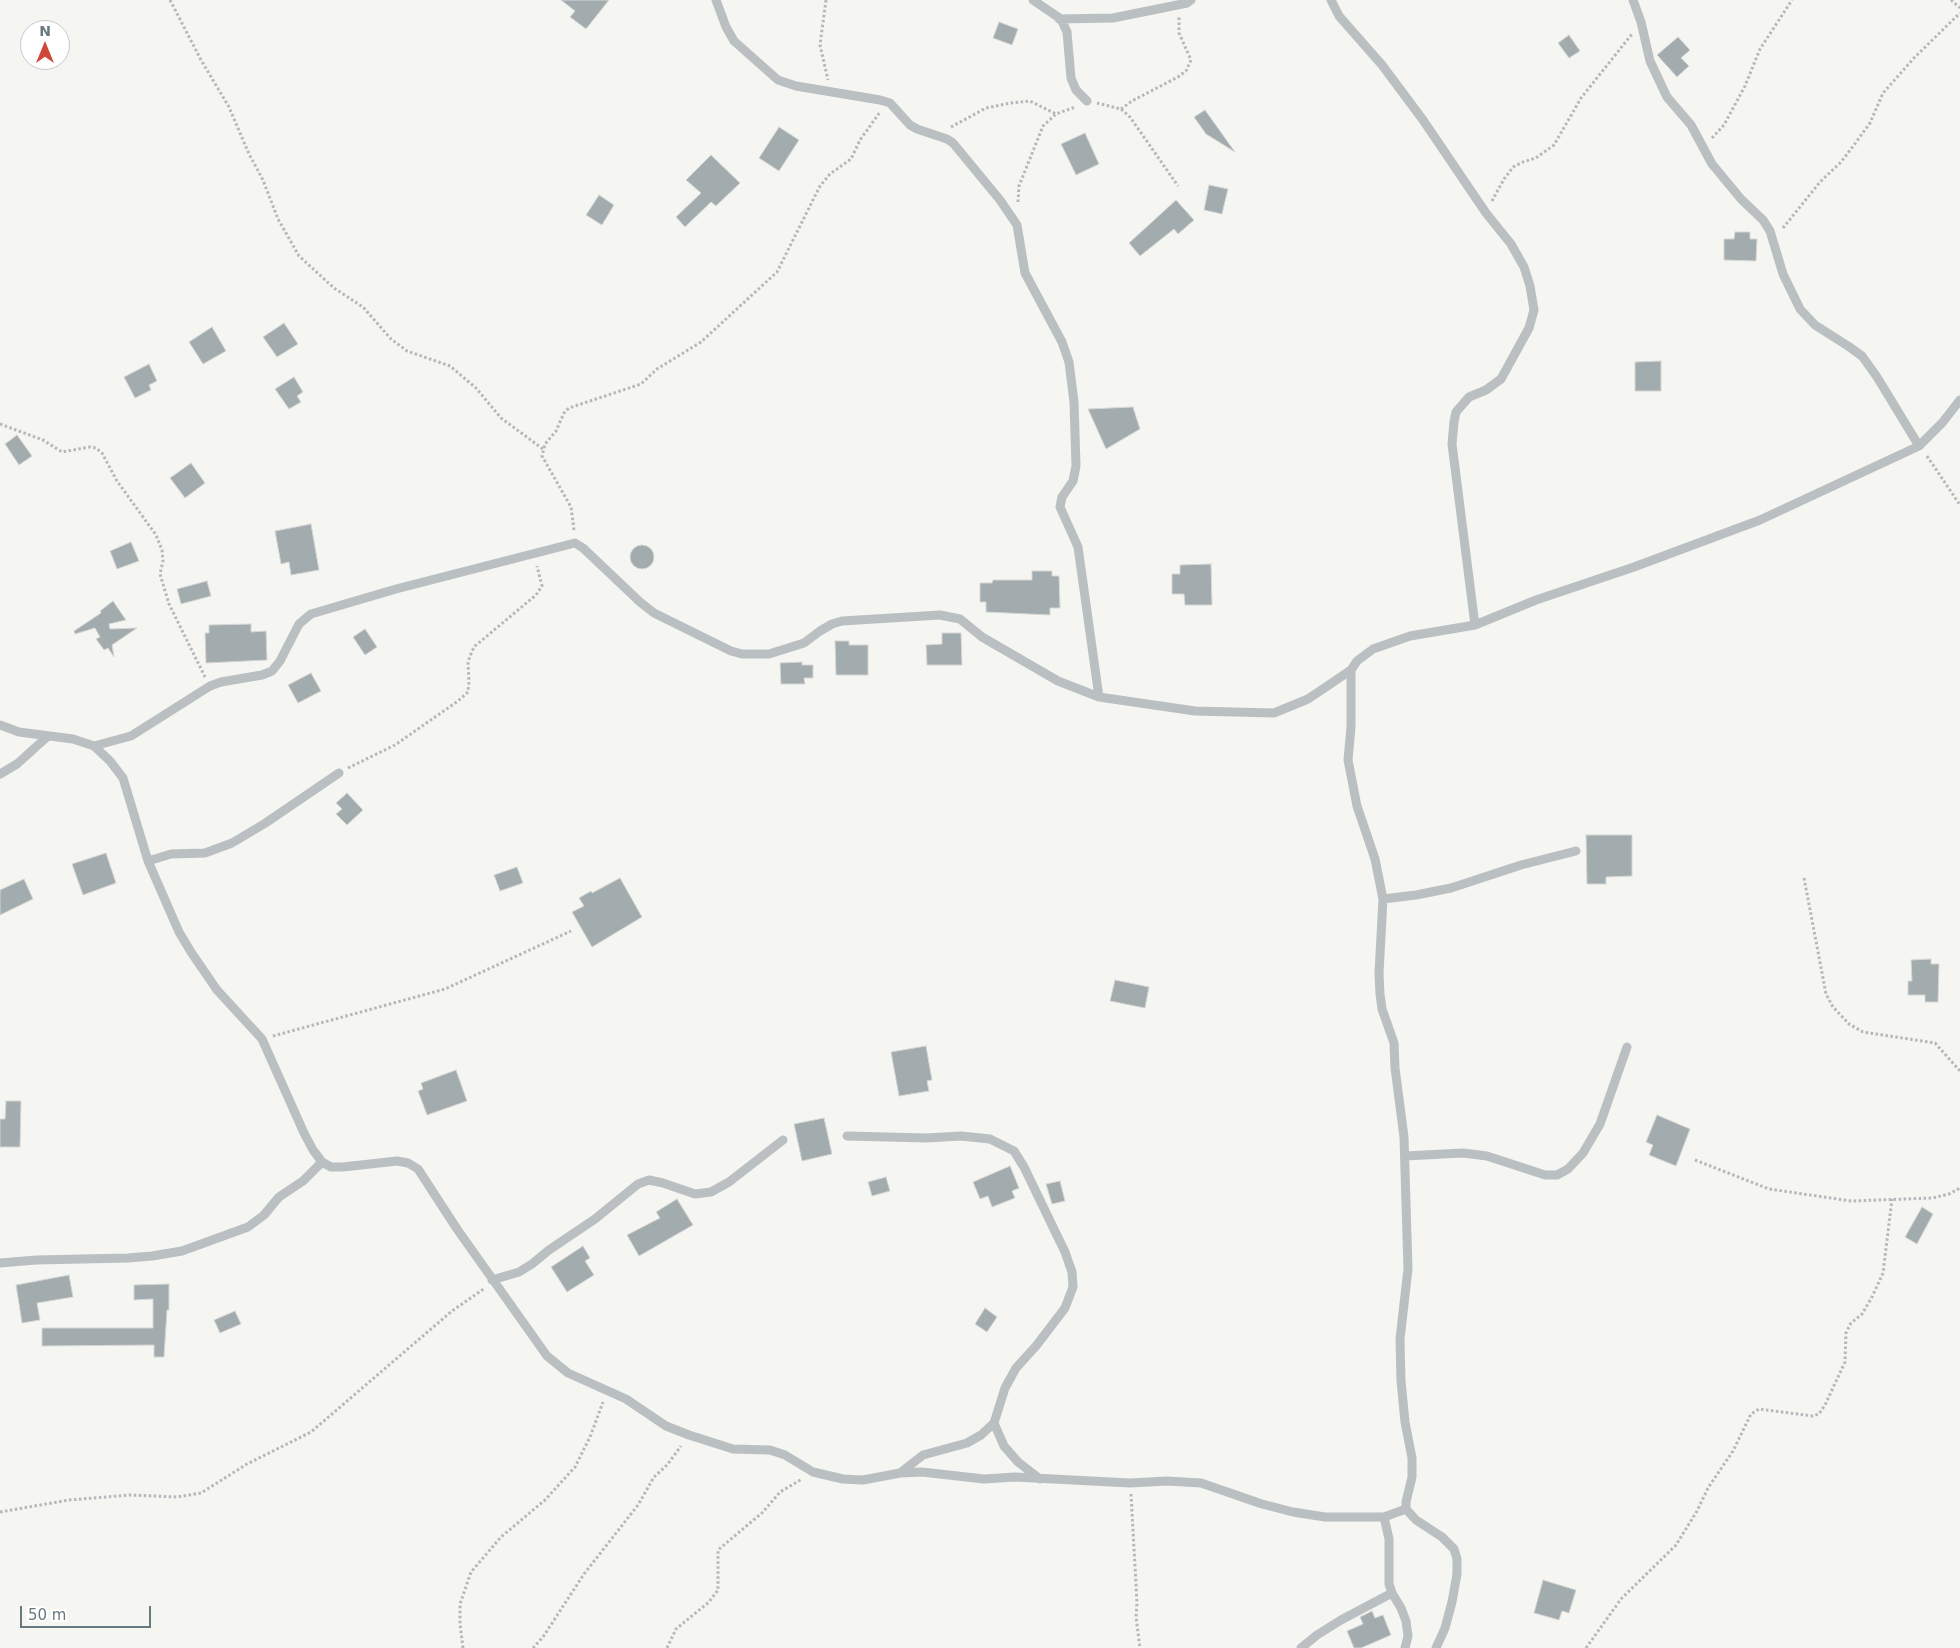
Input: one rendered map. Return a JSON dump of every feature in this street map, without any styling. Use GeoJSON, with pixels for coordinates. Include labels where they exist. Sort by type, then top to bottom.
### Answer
{"type":"FeatureCollection","features":[{"type":"Feature","properties":{"kind":"street"},"geometry":{"type":"LineString","coordinates":[[716,0],[730,35],[771,75],[790,85],[890,103],[910,125],[947,139],[959,149],[1000,200],[1017,225],[1025,273],[1062,342],[1069,362],[1074,402],[1076,466],[1073,480],[1062,497],[1060,507],[1078,547],[1099,697]]}},
{"type":"Feature","properties":{"kind":"street"},"geometry":{"type":"LineString","coordinates":[[1033,0],[1061,19],[1067,32],[1071,78],[1076,90],[1088,101]]}},
{"type":"Feature","properties":{"kind":"street"},"geometry":{"type":"LineString","coordinates":[[1331,0],[1339,16],[1382,65],[1417,112],[1486,213],[1511,244],[1524,267],[1530,286],[1534,310],[1529,328],[1501,379],[1486,390],[1469,397],[1456,412],[1454,422],[1452,444],[1475,625]]}},
{"type":"Feature","properties":{"kind":"street"},"geometry":{"type":"LineString","coordinates":[[1632,0],[1641,22],[1650,61],[1659,83],[1667,97],[1691,125],[1712,164],[1741,199],[1763,220],[1773,241],[1783,274],[1800,309],[1815,325],[1862,356],[1920,446]]}},
{"type":"Feature","properties":{"kind":"street"},"geometry":{"type":"LineString","coordinates":[[1059,18],[1113,18],[1189,2]]}},
{"type":"Feature","properties":{"kind":"street"},"geometry":{"type":"LineString","coordinates":[[94,746],[131,736],[210,686],[221,682],[262,675],[272,671],[280,661],[299,624],[311,614],[396,589],[575,543],[583,548],[654,613],[731,651],[742,654],[769,654],[804,643],[820,630],[842,621],[940,615],[960,619],[982,637],[1050,676],[1075,689],[1099,697],[1195,710],[1274,714],[1308,699],[1351,670],[1357,661],[1373,649],[1410,636],[1475,625],[1536,600],[1634,567],[1760,520],[1920,446],[1942,423],[1960,400]]}},
{"type":"Feature","properties":{"kind":"street"},"geometry":{"type":"LineString","coordinates":[[1351,670],[1351,727],[1348,760],[1357,806],[1375,859],[1383,899],[1379,973],[1380,994],[1382,1009],[1394,1043],[1405,1156],[1408,1269],[1400,1339],[1401,1381],[1405,1422],[1412,1458],[1412,1477],[1406,1510],[1416,1520],[1442,1537],[1454,1549],[1457,1560],[1457,1574],[1452,1602],[1445,1628],[1436,1648]]}},
{"type":"Feature","properties":{"kind":"street"},"geometry":{"type":"LineString","coordinates":[[0,725],[19,732],[73,739],[94,746],[110,760],[123,778],[148,860],[168,909],[191,952],[217,990],[262,1038],[313,1150],[322,1162],[331,1166],[343,1167],[397,1161],[408,1163],[418,1169],[493,1281],[547,1356],[568,1372],[588,1383],[626,1399],[666,1426],[689,1435],[733,1448],[770,1450],[785,1455],[813,1472],[843,1479],[862,1480],[900,1473],[922,1472],[984,1478],[1040,1478],[1130,1484],[1166,1482],[1201,1484],[1293,1512],[1325,1517],[1384,1517],[1406,1510]]}},
{"type":"Feature","properties":{"kind":"street"},"geometry":{"type":"LineString","coordinates":[[0,774],[17,764],[48,736]]}},
{"type":"Feature","properties":{"kind":"street"},"geometry":{"type":"LineString","coordinates":[[148,860],[171,854],[205,853],[232,843],[264,824],[339,773]]}},
{"type":"Feature","properties":{"kind":"street"},"geometry":{"type":"LineString","coordinates":[[1383,899],[1451,888],[1512,868],[1576,851]]}},
{"type":"Feature","properties":{"kind":"street"},"geometry":{"type":"LineString","coordinates":[[1405,1156],[1463,1153],[1487,1156],[1546,1176],[1557,1175],[1568,1168],[1583,1153],[1600,1124],[1627,1047]]}},
{"type":"Feature","properties":{"kind":"street"},"geometry":{"type":"LineString","coordinates":[[847,1136],[926,1138],[961,1136],[990,1139],[1014,1151],[1024,1167],[1065,1252],[1072,1272],[1073,1287],[1064,1308],[1036,1346],[1016,1368],[1005,1388],[994,1423],[981,1435],[968,1443],[923,1455],[900,1473]]}},
{"type":"Feature","properties":{"kind":"street"},"geometry":{"type":"LineString","coordinates":[[493,1281],[519,1272],[532,1264],[549,1250],[595,1219],[638,1184],[649,1180],[695,1194],[711,1192],[730,1182],[783,1140]]}},
{"type":"Feature","properties":{"kind":"street"},"geometry":{"type":"LineString","coordinates":[[0,1264],[36,1260],[128,1258],[182,1251],[248,1228],[264,1215],[279,1197],[303,1181],[322,1162]]}},
{"type":"Feature","properties":{"kind":"street"},"geometry":{"type":"LineString","coordinates":[[994,1423],[1004,1446],[1018,1462],[1040,1478]]}},
{"type":"Feature","properties":{"kind":"street"},"geometry":{"type":"LineString","coordinates":[[1384,1517],[1388,1529],[1388,1572],[1392,1593],[1406,1621],[1408,1636],[1405,1648]]}},
{"type":"Feature","properties":{"kind":"street"},"geometry":{"type":"LineString","coordinates":[[1301,1648],[1317,1635],[1392,1593]]}},
{"type":"Feature","properties":{"kind":"path"},"geometry":{"type":"LineString","coordinates":[[170,0],[201,60],[229,107],[249,154],[263,180],[278,219],[299,256],[334,288],[363,307],[391,339],[407,351],[450,366],[476,388],[501,418],[543,449]]}},
{"type":"Feature","properties":{"kind":"path"},"geometry":{"type":"LineString","coordinates":[[826,0],[820,45],[825,72],[833,92]]}},
{"type":"Feature","properties":{"kind":"path"},"geometry":{"type":"LineString","coordinates":[[1703,148],[1724,125],[1745,86],[1760,49],[1792,0]]}},
{"type":"Feature","properties":{"kind":"path"},"geometry":{"type":"LineString","coordinates":[[1951,0],[1960,8]]}},
{"type":"Feature","properties":{"kind":"path"},"geometry":{"type":"LineString","coordinates":[[1121,109],[1186,71],[1191,60],[1179,33],[1179,17],[1189,2]]}},
{"type":"Feature","properties":{"kind":"path"},"geometry":{"type":"LineString","coordinates":[[1773,241],[1820,182],[1850,151],[1870,123],[1883,93],[1914,58],[1960,13]]}},
{"type":"Feature","properties":{"kind":"path"},"geometry":{"type":"LineString","coordinates":[[1486,213],[1504,179],[1513,167],[1536,158],[1554,145],[1581,98],[1641,22]]}},
{"type":"Feature","properties":{"kind":"path"},"geometry":{"type":"LineString","coordinates":[[935,135],[986,108],[1011,103],[1030,101],[1056,114]]}},
{"type":"Feature","properties":{"kind":"path"},"geometry":{"type":"LineString","coordinates":[[1017,225],[1019,186],[1043,126],[1056,114],[1088,101],[1121,109],[1130,117],[1178,186]]}},
{"type":"Feature","properties":{"kind":"path"},"geometry":{"type":"LineString","coordinates":[[575,543],[571,507],[542,456],[543,449],[556,431],[561,417],[569,408],[641,384],[657,369],[701,342],[777,272],[820,186],[830,174],[851,159],[860,140],[875,117],[890,103]]}},
{"type":"Feature","properties":{"kind":"path"},"geometry":{"type":"LineString","coordinates":[[0,424],[43,440],[62,452],[90,447],[96,448],[102,453],[125,492],[156,535],[162,550],[163,561],[160,574],[169,604],[210,686]]}},
{"type":"Feature","properties":{"kind":"path"},"geometry":{"type":"LineString","coordinates":[[1920,446],[1960,505]]}},
{"type":"Feature","properties":{"kind":"path"},"geometry":{"type":"LineString","coordinates":[[339,773],[395,745],[468,692],[468,662],[475,646],[536,595],[542,586],[533,554]]}},
{"type":"Feature","properties":{"kind":"path"},"geometry":{"type":"LineString","coordinates":[[1804,878],[1826,994],[1834,1007],[1849,1024],[1863,1032],[1935,1043],[1960,1071]]}},
{"type":"Feature","properties":{"kind":"path"},"geometry":{"type":"LineString","coordinates":[[262,1038],[445,989],[571,931]]}},
{"type":"Feature","properties":{"kind":"path"},"geometry":{"type":"LineString","coordinates":[[1695,1160],[1769,1189],[1852,1201],[1933,1198],[1949,1194],[1960,1188]]}},
{"type":"Feature","properties":{"kind":"path"},"geometry":{"type":"LineString","coordinates":[[1586,1648],[1621,1599],[1676,1545],[1698,1511],[1708,1488],[1733,1450],[1751,1414],[1759,1410],[1813,1416],[1819,1414],[1845,1362],[1846,1333],[1851,1322],[1862,1314],[1867,1306],[1883,1273],[1892,1200]]}},
{"type":"Feature","properties":{"kind":"path"},"geometry":{"type":"LineString","coordinates":[[0,1512],[70,1500],[130,1495],[177,1497],[201,1493],[247,1464],[311,1432],[452,1311],[493,1281]]}},
{"type":"Feature","properties":{"kind":"path"},"geometry":{"type":"LineString","coordinates":[[463,1648],[460,1604],[471,1572],[501,1537],[545,1500],[575,1467],[590,1437],[608,1390]]}},
{"type":"Feature","properties":{"kind":"path"},"geometry":{"type":"LineString","coordinates":[[533,1648],[543,1638],[584,1574],[638,1505],[654,1477],[667,1465],[689,1435]]}},
{"type":"Feature","properties":{"kind":"path"},"geometry":{"type":"LineString","coordinates":[[667,1648],[676,1629],[709,1602],[718,1590],[718,1550],[763,1512],[780,1492],[813,1472]]}},
{"type":"Feature","properties":{"kind":"path"},"geometry":{"type":"LineString","coordinates":[[1130,1484],[1138,1602],[1136,1617],[1140,1648]]}},
{"type":"Feature","properties":{"kind":"building"},"geometry":{"type":"Polygon","coordinates":[[[561,0],[609,0],[586,29],[570,17],[575,11],[561,0]]]}},
{"type":"Feature","properties":{"kind":"building"},"geometry":{"type":"Polygon","coordinates":[[[999,22],[1018,29],[1012,45],[993,38],[999,22]]]}},
{"type":"Feature","properties":{"kind":"building"},"geometry":{"type":"Polygon","coordinates":[[[1569,35],[1580,51],[1569,58],[1558,43],[1569,35]]]}},
{"type":"Feature","properties":{"kind":"building"},"geometry":{"type":"Polygon","coordinates":[[[1678,37],[1690,50],[1681,58],[1689,66],[1677,77],[1657,55],[1678,37]]]}},
{"type":"Feature","properties":{"kind":"building"},"geometry":{"type":"Polygon","coordinates":[[[1205,110],[1235,152],[1206,134],[1194,117],[1205,110]]]}},
{"type":"Feature","properties":{"kind":"building"},"geometry":{"type":"Polygon","coordinates":[[[779,127],[799,140],[779,171],[759,158],[779,127]]]}},
{"type":"Feature","properties":{"kind":"building"},"geometry":{"type":"Polygon","coordinates":[[[1085,133],[1099,164],[1076,175],[1061,144],[1085,133]]]}},
{"type":"Feature","properties":{"kind":"building"},"geometry":{"type":"Polygon","coordinates":[[[711,155],[740,183],[716,206],[711,202],[685,227],[676,217],[701,193],[686,180],[711,155]]]}},
{"type":"Feature","properties":{"kind":"building"},"geometry":{"type":"Polygon","coordinates":[[[1209,185],[1228,189],[1222,214],[1204,210],[1209,185]]]}},
{"type":"Feature","properties":{"kind":"building"},"geometry":{"type":"Polygon","coordinates":[[[599,195],[614,205],[602,225],[586,215],[599,195]]]}},
{"type":"Feature","properties":{"kind":"building"},"geometry":{"type":"Polygon","coordinates":[[[1176,200],[1194,220],[1178,234],[1174,229],[1140,256],[1129,243],[1176,200]]]}},
{"type":"Feature","properties":{"kind":"building"},"geometry":{"type":"Polygon","coordinates":[[[1735,232],[1750,232],[1750,239],[1757,239],[1756,261],[1724,260],[1724,239],[1734,239],[1735,232]]]}},
{"type":"Feature","properties":{"kind":"building"},"geometry":{"type":"Polygon","coordinates":[[[284,323],[298,344],[277,357],[263,337],[284,323]]]}},
{"type":"Feature","properties":{"kind":"building"},"geometry":{"type":"Polygon","coordinates":[[[212,327],[226,351],[203,364],[189,342],[212,327]]]}},
{"type":"Feature","properties":{"kind":"building"},"geometry":{"type":"Polygon","coordinates":[[[1661,361],[1661,391],[1635,391],[1635,362],[1661,361]]]}},
{"type":"Feature","properties":{"kind":"building"},"geometry":{"type":"Polygon","coordinates":[[[149,364],[157,381],[149,385],[151,390],[135,398],[124,377],[149,364]]]}},
{"type":"Feature","properties":{"kind":"building"},"geometry":{"type":"Polygon","coordinates":[[[294,377],[303,392],[297,396],[301,402],[289,409],[275,389],[294,377]]]}},
{"type":"Feature","properties":{"kind":"building"},"geometry":{"type":"Polygon","coordinates":[[[1133,407],[1140,429],[1106,449],[1088,409],[1133,407]]]}},
{"type":"Feature","properties":{"kind":"building"},"geometry":{"type":"Polygon","coordinates":[[[17,435],[32,456],[19,465],[5,444],[17,435]]]}},
{"type":"Feature","properties":{"kind":"building"},"geometry":{"type":"Polygon","coordinates":[[[191,463],[205,483],[185,498],[170,478],[191,463]]]}},
{"type":"Feature","properties":{"kind":"building"},"geometry":{"type":"Polygon","coordinates":[[[311,524],[319,570],[291,575],[289,562],[281,564],[275,531],[311,524]]]}},
{"type":"Feature","properties":{"kind":"building"},"geometry":{"type":"Polygon","coordinates":[[[131,542],[139,561],[117,569],[110,551],[131,542]]]}},
{"type":"Feature","properties":{"kind":"building"},"geometry":{"type":"Polygon","coordinates":[[[642,545],[650,549],[654,557],[650,565],[642,569],[634,565],[630,557],[634,549],[642,545]]]}},
{"type":"Feature","properties":{"kind":"building"},"geometry":{"type":"Polygon","coordinates":[[[1211,564],[1212,605],[1185,605],[1184,594],[1172,594],[1172,574],[1180,574],[1180,565],[1211,564]]]}},
{"type":"Feature","properties":{"kind":"building"},"geometry":{"type":"Polygon","coordinates":[[[1032,571],[1052,571],[1052,576],[1059,576],[1060,608],[1050,608],[1050,615],[986,612],[986,602],[980,602],[980,583],[992,583],[993,580],[1032,580],[1032,571]]]}},
{"type":"Feature","properties":{"kind":"building"},"geometry":{"type":"Polygon","coordinates":[[[207,581],[211,596],[181,604],[177,589],[207,581]]]}},
{"type":"Feature","properties":{"kind":"building"},"geometry":{"type":"Polygon","coordinates":[[[113,601],[126,620],[109,624],[110,629],[137,628],[112,645],[114,657],[108,648],[104,650],[96,639],[100,637],[95,628],[75,634],[74,631],[101,613],[100,611],[113,601]]]}},
{"type":"Feature","properties":{"kind":"building"},"geometry":{"type":"Polygon","coordinates":[[[251,624],[251,632],[266,631],[267,660],[206,663],[205,633],[209,633],[209,625],[251,624]]]}},
{"type":"Feature","properties":{"kind":"building"},"geometry":{"type":"Polygon","coordinates":[[[365,629],[377,647],[365,655],[353,637],[365,629]]]}},
{"type":"Feature","properties":{"kind":"building"},"geometry":{"type":"Polygon","coordinates":[[[942,633],[961,633],[962,665],[927,665],[926,645],[942,644],[942,633]]]}},
{"type":"Feature","properties":{"kind":"building"},"geometry":{"type":"Polygon","coordinates":[[[835,641],[849,641],[849,645],[868,645],[868,675],[836,675],[835,641]]]}},
{"type":"Feature","properties":{"kind":"building"},"geometry":{"type":"Polygon","coordinates":[[[802,662],[802,665],[813,665],[813,678],[804,678],[805,684],[781,684],[780,663],[802,662]]]}},
{"type":"Feature","properties":{"kind":"building"},"geometry":{"type":"Polygon","coordinates":[[[311,673],[321,691],[298,703],[288,685],[311,673]]]}},
{"type":"Feature","properties":{"kind":"building"},"geometry":{"type":"Polygon","coordinates":[[[347,793],[363,810],[347,825],[336,814],[342,809],[336,803],[347,793]]]}},
{"type":"Feature","properties":{"kind":"building"},"geometry":{"type":"Polygon","coordinates":[[[1586,835],[1632,835],[1632,876],[1606,877],[1606,884],[1587,884],[1586,835]]]}},
{"type":"Feature","properties":{"kind":"building"},"geometry":{"type":"Polygon","coordinates":[[[106,853],[116,883],[83,895],[72,864],[106,853]]]}},
{"type":"Feature","properties":{"kind":"building"},"geometry":{"type":"Polygon","coordinates":[[[517,867],[523,883],[500,891],[494,875],[517,867]]]}},
{"type":"Feature","properties":{"kind":"building"},"geometry":{"type":"Polygon","coordinates":[[[620,878],[642,917],[592,947],[572,912],[584,906],[579,898],[620,878]]]}},
{"type":"Feature","properties":{"kind":"building"},"geometry":{"type":"Polygon","coordinates":[[[24,879],[33,899],[0,915],[0,890],[24,879]]]}},
{"type":"Feature","properties":{"kind":"building"},"geometry":{"type":"Polygon","coordinates":[[[1931,959],[1931,964],[1939,964],[1938,1002],[1925,1002],[1925,995],[1908,995],[1908,981],[1912,981],[1911,960],[1931,959]]]}},
{"type":"Feature","properties":{"kind":"building"},"geometry":{"type":"Polygon","coordinates":[[[1115,980],[1149,987],[1145,1008],[1110,1001],[1115,980]]]}},
{"type":"Feature","properties":{"kind":"building"},"geometry":{"type":"Polygon","coordinates":[[[926,1046],[932,1080],[927,1081],[929,1091],[899,1096],[891,1052],[926,1046]]]}},
{"type":"Feature","properties":{"kind":"building"},"geometry":{"type":"Polygon","coordinates":[[[456,1070],[467,1101],[427,1115],[418,1091],[423,1089],[421,1083],[456,1070]]]}},
{"type":"Feature","properties":{"kind":"building"},"geometry":{"type":"Polygon","coordinates":[[[6,1101],[21,1101],[20,1147],[0,1147],[0,1119],[5,1119],[6,1101]]]}},
{"type":"Feature","properties":{"kind":"building"},"geometry":{"type":"Polygon","coordinates":[[[1657,1115],[1690,1129],[1676,1166],[1649,1155],[1653,1145],[1646,1142],[1657,1115]]]}},
{"type":"Feature","properties":{"kind":"building"},"geometry":{"type":"Polygon","coordinates":[[[824,1118],[832,1154],[802,1161],[794,1124],[824,1118]]]}},
{"type":"Feature","properties":{"kind":"building"},"geometry":{"type":"Polygon","coordinates":[[[1010,1166],[1019,1188],[1012,1191],[1015,1198],[992,1207],[988,1196],[980,1199],[973,1182],[1010,1166]]]}},
{"type":"Feature","properties":{"kind":"building"},"geometry":{"type":"Polygon","coordinates":[[[886,1177],[890,1191],[872,1196],[868,1182],[886,1177]]]}},
{"type":"Feature","properties":{"kind":"building"},"geometry":{"type":"Polygon","coordinates":[[[1060,1181],[1065,1201],[1052,1204],[1046,1184],[1060,1181]]]}},
{"type":"Feature","properties":{"kind":"building"},"geometry":{"type":"Polygon","coordinates":[[[677,1199],[693,1225],[639,1256],[627,1235],[660,1218],[656,1212],[677,1199]]]}},
{"type":"Feature","properties":{"kind":"building"},"geometry":{"type":"Polygon","coordinates":[[[1922,1207],[1933,1214],[1917,1244],[1905,1237],[1922,1207]]]}},
{"type":"Feature","properties":{"kind":"building"},"geometry":{"type":"Polygon","coordinates":[[[583,1246],[590,1258],[585,1261],[594,1275],[567,1292],[551,1267],[583,1246]]]}},
{"type":"Feature","properties":{"kind":"building"},"geometry":{"type":"Polygon","coordinates":[[[69,1275],[73,1297],[37,1303],[40,1320],[22,1323],[16,1285],[69,1275]]]}},
{"type":"Feature","properties":{"kind":"building"},"geometry":{"type":"Polygon","coordinates":[[[169,1284],[169,1310],[167,1310],[164,1357],[154,1357],[154,1345],[42,1346],[42,1328],[153,1328],[153,1299],[134,1300],[134,1285],[169,1284]]]}},
{"type":"Feature","properties":{"kind":"building"},"geometry":{"type":"Polygon","coordinates":[[[985,1308],[997,1317],[987,1332],[975,1324],[985,1308]]]}},
{"type":"Feature","properties":{"kind":"building"},"geometry":{"type":"Polygon","coordinates":[[[235,1311],[241,1324],[220,1333],[214,1320],[235,1311]]]}},
{"type":"Feature","properties":{"kind":"building"},"geometry":{"type":"Polygon","coordinates":[[[1543,1580],[1576,1590],[1569,1613],[1562,1611],[1559,1620],[1534,1613],[1543,1580]]]}},
{"type":"Feature","properties":{"kind":"building"},"geometry":{"type":"Polygon","coordinates":[[[1372,1611],[1375,1618],[1383,1615],[1391,1635],[1361,1648],[1354,1648],[1347,1631],[1363,1624],[1360,1617],[1372,1611]]]}}]}
